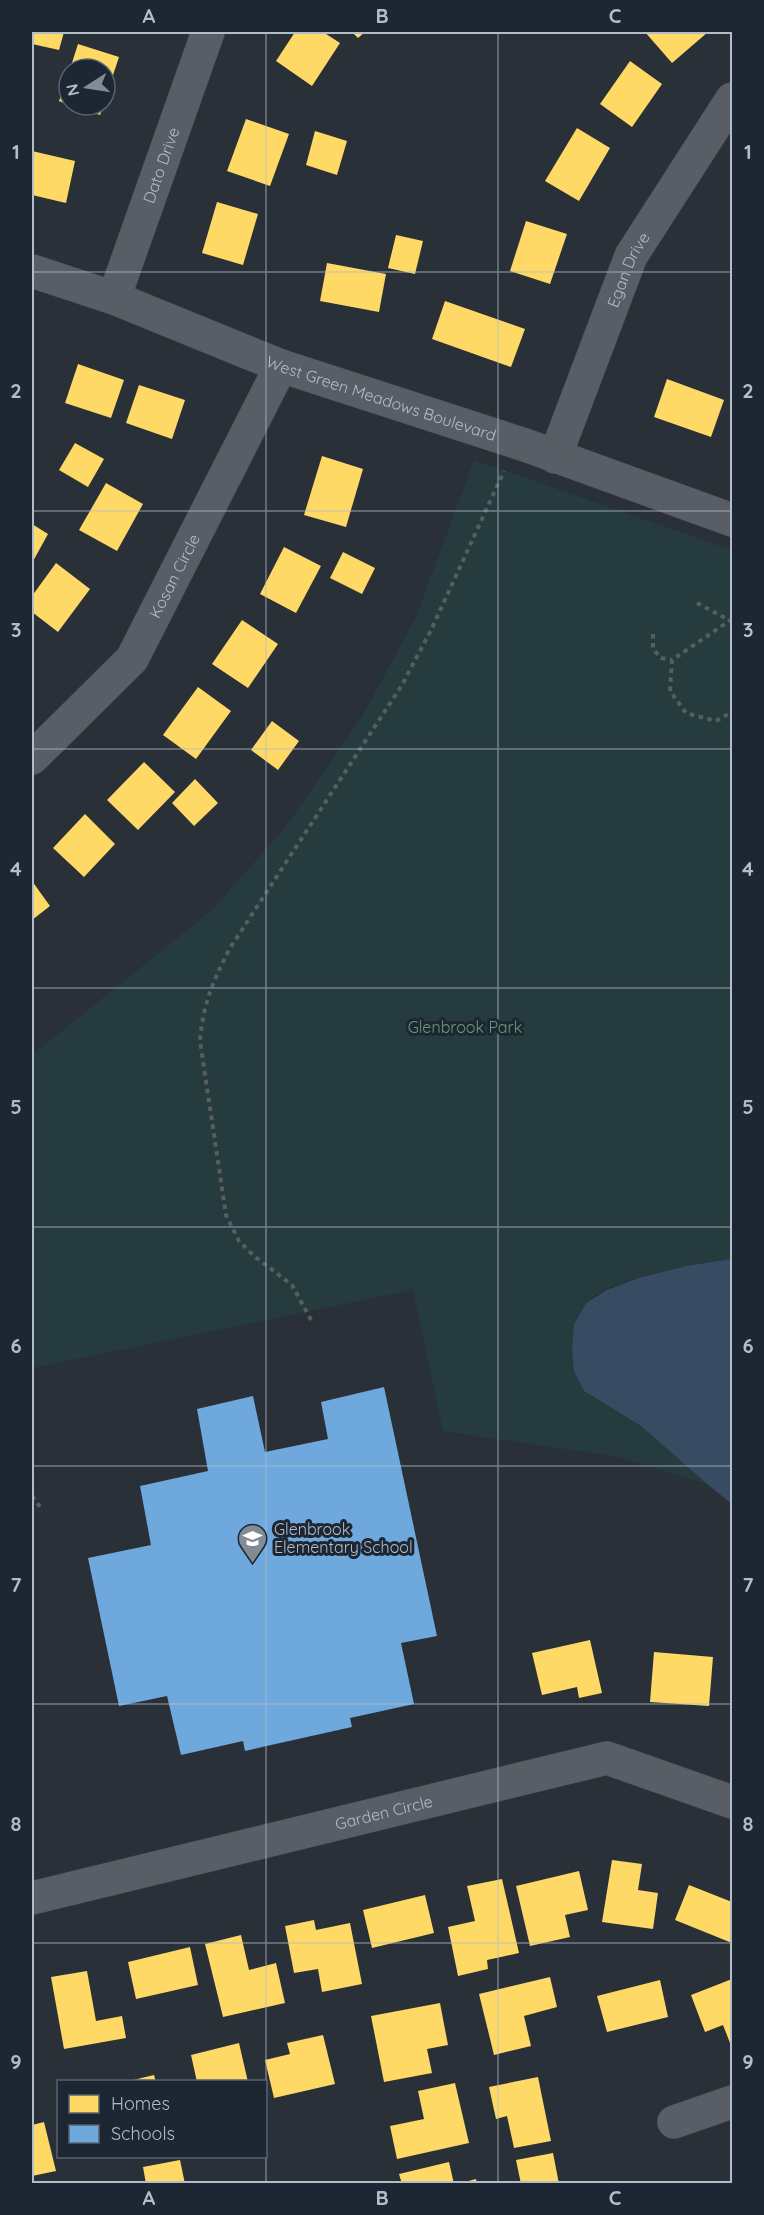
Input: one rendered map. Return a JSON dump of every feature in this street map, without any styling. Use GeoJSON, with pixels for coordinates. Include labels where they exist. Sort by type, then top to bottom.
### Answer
{"type":"FeatureCollection","features":[{"type":"Feature","properties":{"kind":"street","name":"Dato Drive"},"geometry":{"type":"LineString","coordinates":[[114,298],[208,32]]}},
{"type":"Feature","properties":{"kind":"street","name":"Egan Drive"},"geometry":{"type":"LineString","coordinates":[[542,452],[631,256],[732,99]]}},
{"type":"Feature","properties":{"kind":"street","name":"West Green Meadows Boulevard"},"geometry":{"type":"LineString","coordinates":[[32,271],[114,298],[281,366],[542,452],[732,519]]}},
{"type":"Feature","properties":{"kind":"street","name":"Kosan Circle"},"geometry":{"type":"LineString","coordinates":[[32,758],[132,659],[281,366]]}},
{"type":"Feature","properties":{"kind":"street","name":"Garden Circle"},"geometry":{"type":"LineString","coordinates":[[32,1898],[606,1758],[732,1802]]}},
{"type":"Feature","properties":{"kind":"street"},"geometry":{"type":"LineString","coordinates":[[674,2122],[732,2102]]}},
{"type":"Feature","properties":{"kind":"path"},"geometry":{"type":"LineString","coordinates":[[311,1320],[292,1284],[254,1256],[239,1241],[226,1215],[200,1041],[202,1014],[213,981],[230,948],[402,685],[432,628],[506,468],[542,452]]}},
{"type":"Feature","properties":{"kind":"path"},"geometry":{"type":"LineString","coordinates":[[697,603],[732,620]]}},
{"type":"Feature","properties":{"kind":"path"},"geometry":{"type":"LineString","coordinates":[[653,634],[653,649],[661,658],[672,660],[732,620]]}},
{"type":"Feature","properties":{"kind":"path"},"geometry":{"type":"LineString","coordinates":[[672,660],[670,691],[686,713],[716,721],[732,712]]}},
{"type":"Feature","properties":{"kind":"path"},"geometry":{"type":"LineString","coordinates":[[32,1496],[40,1507]]}},
{"type":"Feature","properties":{"kind":"green space","name":"Glenbrook Park"},"geometry":{"type":"Polygon","coordinates":[[[474,460],[732,550],[732,1259],[656,1273],[617,1285],[587,1302],[574,1327],[584,1391],[641,1426],[707,1484],[619,1457],[443,1431],[413,1290],[32,1368],[32,1055],[212,910],[287,825],[363,715],[416,617],[474,460]]]}},
{"type":"Feature","properties":{"kind":"water"},"geometry":{"type":"Polygon","coordinates":[[[732,1259],[732,1504],[641,1426],[584,1391],[574,1371],[572,1351],[574,1324],[586,1303],[607,1290],[638,1278],[686,1266],[732,1259]]]}},
{"type":"Feature","properties":{"kind":"building: Homes"},"geometry":{"type":"Polygon","coordinates":[[[32,32],[64,32],[59,50],[32,44],[32,32]]]}},
{"type":"Feature","properties":{"kind":"building: Homes"},"geometry":{"type":"Polygon","coordinates":[[[295,32],[323,32],[340,43],[312,86],[276,61],[295,32]]]}},
{"type":"Feature","properties":{"kind":"building: Homes"},"geometry":{"type":"Polygon","coordinates":[[[352,32],[365,32],[358,38],[352,32]]]}},
{"type":"Feature","properties":{"kind":"building: Homes"},"geometry":{"type":"Polygon","coordinates":[[[645,32],[708,32],[672,63],[645,32]]]}},
{"type":"Feature","properties":{"kind":"building: Homes"},"geometry":{"type":"Polygon","coordinates":[[[78,44],[119,57],[117,63],[117,57],[74,57],[78,44]]]}},
{"type":"Feature","properties":{"kind":"building: Homes"},"geometry":{"type":"Polygon","coordinates":[[[630,61],[662,84],[632,127],[600,104],[630,61]]]}},
{"type":"Feature","properties":{"kind":"building: Homes"},"geometry":{"type":"Polygon","coordinates":[[[246,119],[289,134],[270,186],[227,171],[246,119]]]}},
{"type":"Feature","properties":{"kind":"building: Homes"},"geometry":{"type":"Polygon","coordinates":[[[577,128],[610,148],[579,201],[545,181],[577,128]]]}},
{"type":"Feature","properties":{"kind":"building: Homes"},"geometry":{"type":"Polygon","coordinates":[[[315,131],[347,141],[337,175],[306,165],[315,131]]]}},
{"type":"Feature","properties":{"kind":"building: Homes"},"geometry":{"type":"Polygon","coordinates":[[[32,151],[75,161],[66,203],[32,195],[32,151]]]}},
{"type":"Feature","properties":{"kind":"building: Homes"},"geometry":{"type":"Polygon","coordinates":[[[217,202],[258,214],[243,265],[202,253],[217,202]]]}},
{"type":"Feature","properties":{"kind":"building: Homes"},"geometry":{"type":"Polygon","coordinates":[[[526,221],[567,234],[550,284],[510,271],[526,221]]]}},
{"type":"Feature","properties":{"kind":"building: Homes"},"geometry":{"type":"Polygon","coordinates":[[[396,235],[423,241],[415,274],[388,268],[396,235]]]}},
{"type":"Feature","properties":{"kind":"building: Homes"},"geometry":{"type":"Polygon","coordinates":[[[327,263],[386,274],[379,312],[320,301],[327,263]]]}},
{"type":"Feature","properties":{"kind":"building: Homes"},"geometry":{"type":"Polygon","coordinates":[[[445,301],[525,329],[511,367],[432,339],[445,301]]]}},
{"type":"Feature","properties":{"kind":"building: Homes"},"geometry":{"type":"Polygon","coordinates":[[[78,364],[124,380],[111,418],[65,403],[78,364]]]}},
{"type":"Feature","properties":{"kind":"building: Homes"},"geometry":{"type":"Polygon","coordinates":[[[667,379],[724,400],[711,437],[654,417],[667,379]]]}},
{"type":"Feature","properties":{"kind":"building: Homes"},"geometry":{"type":"Polygon","coordinates":[[[139,385],[185,400],[172,439],[126,423],[139,385]]]}},
{"type":"Feature","properties":{"kind":"building: Homes"},"geometry":{"type":"Polygon","coordinates":[[[75,443],[104,459],[88,487],[59,470],[75,443]]]}},
{"type":"Feature","properties":{"kind":"building: Homes"},"geometry":{"type":"Polygon","coordinates":[[[322,456],[363,469],[346,527],[304,515],[322,456]]]}},
{"type":"Feature","properties":{"kind":"building: Homes"},"geometry":{"type":"Polygon","coordinates":[[[106,483],[143,504],[117,551],[79,530],[106,483]]]}},
{"type":"Feature","properties":{"kind":"building: Homes"},"geometry":{"type":"Polygon","coordinates":[[[32,524],[48,534],[32,563],[32,524]]]}},
{"type":"Feature","properties":{"kind":"building: Homes"},"geometry":{"type":"Polygon","coordinates":[[[284,547],[321,566],[296,613],[260,594],[284,547]]]}},
{"type":"Feature","properties":{"kind":"building: Homes"},"geometry":{"type":"Polygon","coordinates":[[[343,552],[375,568],[362,594],[330,578],[343,552]]]}},
{"type":"Feature","properties":{"kind":"building: Homes"},"geometry":{"type":"Polygon","coordinates":[[[56,563],[90,589],[58,632],[32,612],[32,596],[56,563]]]}},
{"type":"Feature","properties":{"kind":"building: Homes"},"geometry":{"type":"Polygon","coordinates":[[[242,620],[278,644],[248,688],[212,664],[242,620]]]}},
{"type":"Feature","properties":{"kind":"building: Homes"},"geometry":{"type":"Polygon","coordinates":[[[198,687],[231,711],[196,759],[163,735],[198,687]]]}},
{"type":"Feature","properties":{"kind":"building: Homes"},"geometry":{"type":"Polygon","coordinates":[[[272,721],[299,741],[278,770],[251,750],[272,721]]]}},
{"type":"Feature","properties":{"kind":"building: Homes"},"geometry":{"type":"Polygon","coordinates":[[[144,762],[175,792],[138,830],[107,800],[144,762]]]}},
{"type":"Feature","properties":{"kind":"building: Homes"},"geometry":{"type":"Polygon","coordinates":[[[195,779],[218,803],[194,826],[172,803],[195,779]]]}},
{"type":"Feature","properties":{"kind":"building: Homes"},"geometry":{"type":"Polygon","coordinates":[[[85,814],[115,844],[84,877],[53,848],[85,814]]]}},
{"type":"Feature","properties":{"kind":"building: Homes"},"geometry":{"type":"Polygon","coordinates":[[[32,881],[50,906],[32,920],[32,881]]]}},
{"type":"Feature","properties":{"kind":"building: Homes"},"geometry":{"type":"Polygon","coordinates":[[[590,1640],[602,1693],[579,1698],[577,1687],[542,1695],[532,1653],[590,1640]]]}},
{"type":"Feature","properties":{"kind":"building: Homes"},"geometry":{"type":"Polygon","coordinates":[[[654,1652],[713,1657],[709,1706],[650,1702],[654,1652]]]}},
{"type":"Feature","properties":{"kind":"building: Homes"},"geometry":{"type":"Polygon","coordinates":[[[612,1860],[642,1864],[638,1890],[658,1893],[653,1929],[602,1922],[612,1860]]]}},
{"type":"Feature","properties":{"kind":"building: Homes"},"geometry":{"type":"Polygon","coordinates":[[[579,1871],[588,1910],[565,1915],[570,1937],[530,1946],[516,1886],[579,1871]]]}},
{"type":"Feature","properties":{"kind":"building: Homes"},"geometry":{"type":"Polygon","coordinates":[[[502,1879],[519,1953],[487,1960],[488,1969],[458,1976],[448,1927],[475,1921],[467,1886],[502,1879]]]}},
{"type":"Feature","properties":{"kind":"building: Homes"},"geometry":{"type":"Polygon","coordinates":[[[689,1885],[732,1902],[732,1943],[675,1920],[689,1885]]]}},
{"type":"Feature","properties":{"kind":"building: Homes"},"geometry":{"type":"Polygon","coordinates":[[[425,1895],[434,1933],[372,1948],[363,1910],[425,1895]]]}},
{"type":"Feature","properties":{"kind":"building: Homes"},"geometry":{"type":"Polygon","coordinates":[[[314,1920],[316,1930],[350,1923],[362,1984],[322,1992],[318,1969],[294,1973],[285,1926],[314,1920]]]}},
{"type":"Feature","properties":{"kind":"building: Homes"},"geometry":{"type":"Polygon","coordinates":[[[241,1935],[249,1970],[276,1963],[285,2003],[223,2017],[205,1944],[241,1935]]]}},
{"type":"Feature","properties":{"kind":"building: Homes"},"geometry":{"type":"Polygon","coordinates":[[[190,1947],[198,1985],[136,1999],[128,1962],[190,1947]]]}},
{"type":"Feature","properties":{"kind":"building: Homes"},"geometry":{"type":"Polygon","coordinates":[[[87,1971],[96,2021],[122,2016],[126,2038],[64,2049],[51,1977],[87,1971]]]}},
{"type":"Feature","properties":{"kind":"building: Homes"},"geometry":{"type":"Polygon","coordinates":[[[550,1977],[557,2007],[524,2016],[531,2046],[494,2055],[479,1994],[550,1977]]]}},
{"type":"Feature","properties":{"kind":"building: Homes"},"geometry":{"type":"Polygon","coordinates":[[[732,1979],[732,2048],[723,2025],[705,2032],[691,1995],[732,1979]]]}},
{"type":"Feature","properties":{"kind":"building: Homes"},"geometry":{"type":"Polygon","coordinates":[[[660,1980],[668,2017],[607,2032],[597,1996],[660,1980]]]}},
{"type":"Feature","properties":{"kind":"building: Homes"},"geometry":{"type":"Polygon","coordinates":[[[440,2003],[448,2045],[427,2049],[432,2073],[384,2082],[371,2016],[440,2003]]]}},
{"type":"Feature","properties":{"kind":"building: Homes"},"geometry":{"type":"Polygon","coordinates":[[[323,2035],[335,2084],[274,2098],[265,2060],[290,2054],[287,2043],[323,2035]]]}},
{"type":"Feature","properties":{"kind":"building: Homes"},"geometry":{"type":"Polygon","coordinates":[[[239,2043],[248,2080],[197,2080],[191,2055],[239,2043]]]}},
{"type":"Feature","properties":{"kind":"building: Homes"},"geometry":{"type":"Polygon","coordinates":[[[154,2075],[155,2080],[133,2080],[154,2075]]]}},
{"type":"Feature","properties":{"kind":"building: Homes"},"geometry":{"type":"Polygon","coordinates":[[[538,2077],[551,2141],[514,2148],[507,2116],[496,2119],[489,2087],[538,2077]]]}},
{"type":"Feature","properties":{"kind":"building: Homes"},"geometry":{"type":"Polygon","coordinates":[[[455,2083],[469,2143],[397,2159],[390,2126],[424,2119],[418,2091],[455,2083]]]}},
{"type":"Feature","properties":{"kind":"building: Homes"},"geometry":{"type":"Polygon","coordinates":[[[44,2122],[56,2171],[32,2176],[32,2125],[44,2122]]]}},
{"type":"Feature","properties":{"kind":"building: Homes"},"geometry":{"type":"Polygon","coordinates":[[[553,2153],[559,2184],[521,2184],[516,2160],[553,2153]]]}},
{"type":"Feature","properties":{"kind":"building: Homes"},"geometry":{"type":"Polygon","coordinates":[[[180,2160],[185,2184],[146,2184],[143,2167],[180,2160]]]}},
{"type":"Feature","properties":{"kind":"building: Homes"},"geometry":{"type":"Polygon","coordinates":[[[449,2162],[454,2184],[402,2184],[399,2174],[449,2162]]]}},
{"type":"Feature","properties":{"kind":"building: Homes"},"geometry":{"type":"Polygon","coordinates":[[[476,2179],[477,2184],[461,2184],[461,2183],[476,2179]]]}},
{"type":"Feature","properties":{"kind":"building: Schools"},"geometry":{"type":"Polygon","coordinates":[[[384,1387],[437,1636],[401,1643],[414,1704],[350,1718],[352,1727],[245,1751],[243,1741],[181,1755],[167,1696],[119,1706],[88,1558],[151,1545],[140,1486],[208,1471],[197,1409],[253,1396],[265,1452],[328,1439],[321,1402],[384,1387]]]}},
{"type":"Feature","properties":{"kind":"place","name":"Glenbrook Elementary School"},"geometry":{"type":"Point","coordinates":[253,1564]}}]}
